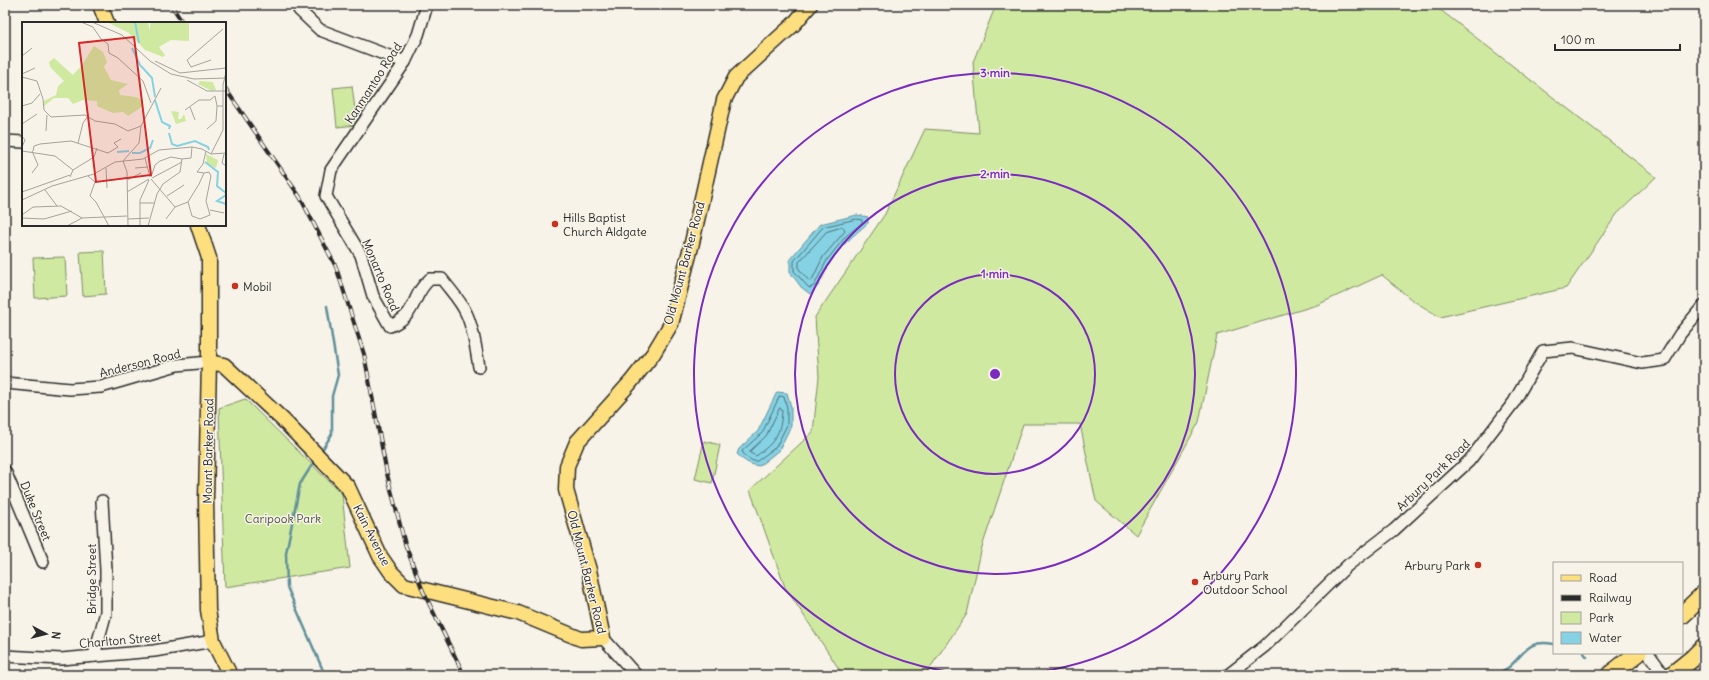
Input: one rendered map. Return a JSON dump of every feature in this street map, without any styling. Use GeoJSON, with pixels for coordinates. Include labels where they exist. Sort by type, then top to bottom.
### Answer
{"type":"FeatureCollection","features":[{"type":"Feature","properties":{"kind":"highway"},"geometry":{"type":"LineString","coordinates":[[1683,614],[1704,594]]}},
{"type":"Feature","properties":{"kind":"highway"},"geometry":{"type":"LineString","coordinates":[[1672,675],[1704,647]]}},
{"type":"Feature","properties":{"kind":"highway"},"geometry":{"type":"LineString","coordinates":[[1610,675],[1637,654]]}},
{"type":"Feature","properties":{"kind":"main road"},"geometry":{"type":"LineString","coordinates":[[100,5],[107,22]]}},
{"type":"Feature","properties":{"kind":"main road","name":"Old Mount Barker Road"},"geometry":{"type":"LineString","coordinates":[[603,638],[589,570],[566,490],[567,466],[577,442],[653,354],[671,324],[691,247],[724,100],[736,77],[794,24],[810,5]]}},
{"type":"Feature","properties":{"kind":"main road","name":"Mount Barker Road"},"geometry":{"type":"LineString","coordinates":[[198,226],[209,258],[209,362],[206,500],[208,610],[213,641],[230,675]]}},
{"type":"Feature","properties":{"kind":"main road","name":"Kain Avenue"},"geometry":{"type":"LineString","coordinates":[[209,362],[224,365],[283,420],[348,487],[380,556],[391,572],[404,585],[518,613],[581,638],[603,638]]}},
{"type":"Feature","properties":{"kind":"street"},"geometry":{"type":"LineString","coordinates":[[298,5],[299,10],[320,30],[405,62]]}},
{"type":"Feature","properties":{"kind":"street","name":"Kanmantoo Road"},"geometry":{"type":"LineString","coordinates":[[331,170],[405,62],[418,35],[427,5]]}},
{"type":"Feature","properties":{"kind":"street"},"geometry":{"type":"LineString","coordinates":[[5,141],[22,142]]}},
{"type":"Feature","properties":{"kind":"street","name":"Monarto Road"},"geometry":{"type":"LineString","coordinates":[[331,170],[326,196],[361,254],[373,296],[390,326],[400,322],[412,310],[421,286],[430,279],[442,279],[467,314],[479,367]]}},
{"type":"Feature","properties":{"kind":"street","name":"Arbury Park Road"},"geometry":{"type":"LineString","coordinates":[[1228,675],[1265,646],[1348,565],[1394,530],[1469,461],[1514,402],[1543,351],[1572,348],[1642,363],[1664,360],[1680,334],[1704,305]]}},
{"type":"Feature","properties":{"kind":"street","name":"Anderson Road"},"geometry":{"type":"LineString","coordinates":[[5,383],[70,389],[101,387],[177,364],[209,362]]}},
{"type":"Feature","properties":{"kind":"street","name":"Duke Street"},"geometry":{"type":"LineString","coordinates":[[5,470],[43,562]]}},
{"type":"Feature","properties":{"kind":"street","name":"Bridge Street"},"geometry":{"type":"LineString","coordinates":[[94,656],[106,612],[106,570],[102,501]]}},
{"type":"Feature","properties":{"kind":"street","name":"Old Mount Barker Road"},"geometry":{"type":"LineString","coordinates":[[603,638],[636,675]]}},
{"type":"Feature","properties":{"kind":"street","name":"Charlton Street"},"geometry":{"type":"LineString","coordinates":[[5,656],[61,659],[154,651],[213,641]]}},
{"type":"Feature","properties":{"kind":"street"},"geometry":{"type":"LineString","coordinates":[[1649,654],[1664,675]]}},
{"type":"Feature","properties":{"kind":"green space"},"geometry":{"type":"Polygon","coordinates":[[[996,5],[1434,5],[1656,177],[1617,214],[1566,288],[1440,317],[1412,300],[1382,275],[1317,305],[1217,335],[1199,422],[1136,535],[1096,501],[1080,424],[1023,424],[982,547],[967,614],[925,675],[843,675],[785,587],[750,490],[813,432],[819,377],[815,317],[885,214],[925,129],[979,133],[973,62],[996,5]]]}},
{"type":"Feature","properties":{"kind":"green space"},"geometry":{"type":"Polygon","coordinates":[[[352,86],[357,125],[337,127],[333,88],[352,86]]]}},
{"type":"Feature","properties":{"kind":"green space"},"geometry":{"type":"Polygon","coordinates":[[[104,251],[106,294],[83,296],[80,252],[104,251]]]}},
{"type":"Feature","properties":{"kind":"green space"},"geometry":{"type":"Polygon","coordinates":[[[65,257],[67,296],[35,298],[33,258],[65,257]]]}},
{"type":"Feature","properties":{"kind":"green space","name":"Caripook Park"},"geometry":{"type":"Polygon","coordinates":[[[245,399],[342,494],[350,568],[225,587],[219,408],[245,399]]]}},
{"type":"Feature","properties":{"kind":"green space"},"geometry":{"type":"Polygon","coordinates":[[[704,441],[720,445],[712,483],[695,479],[704,441]]]}},
{"type":"Feature","properties":{"kind":"water"},"geometry":{"type":"Polygon","coordinates":[[[857,215],[868,217],[868,223],[838,252],[830,263],[819,284],[810,294],[801,287],[790,272],[790,259],[820,224],[857,215]]]}},
{"type":"Feature","properties":{"kind":"water"},"geometry":{"type":"Polygon","coordinates":[[[777,392],[787,393],[791,407],[791,426],[779,450],[759,466],[750,464],[737,454],[739,449],[758,431],[777,392]]]}},
{"type":"Feature","properties":{"kind":"waterway"},"geometry":{"type":"LineString","coordinates":[[322,450],[332,434],[332,396],[338,375],[327,306]]}},
{"type":"Feature","properties":{"kind":"waterway"},"geometry":{"type":"LineString","coordinates":[[314,462],[300,484],[286,553],[287,587],[325,675]]}},
{"type":"Feature","properties":{"kind":"waterway"},"geometry":{"type":"LineString","coordinates":[[1495,675],[1509,667],[1533,645],[1538,643],[1553,644]]}},
{"type":"Feature","properties":{"kind":"railway"},"geometry":{"type":"LineString","coordinates":[[171,5],[182,22]]}},
{"type":"Feature","properties":{"kind":"railway"},"geometry":{"type":"LineString","coordinates":[[226,89],[300,197],[336,267],[364,354],[387,474],[405,544],[423,591],[464,675]]}},
{"type":"Feature","properties":{"kind":"place","name":"Hills Baptist Church Aldgate"},"geometry":{"type":"Point","coordinates":[555,224]}},
{"type":"Feature","properties":{"kind":"place","name":"Mobil"},"geometry":{"type":"Point","coordinates":[235,286]}},
{"type":"Feature","properties":{"kind":"place","name":"Arbury Park"},"geometry":{"type":"Point","coordinates":[1478,565]}},
{"type":"Feature","properties":{"kind":"place","name":"Arbury Park Outdoor School"},"geometry":{"type":"Point","coordinates":[1195,582]}}]}
